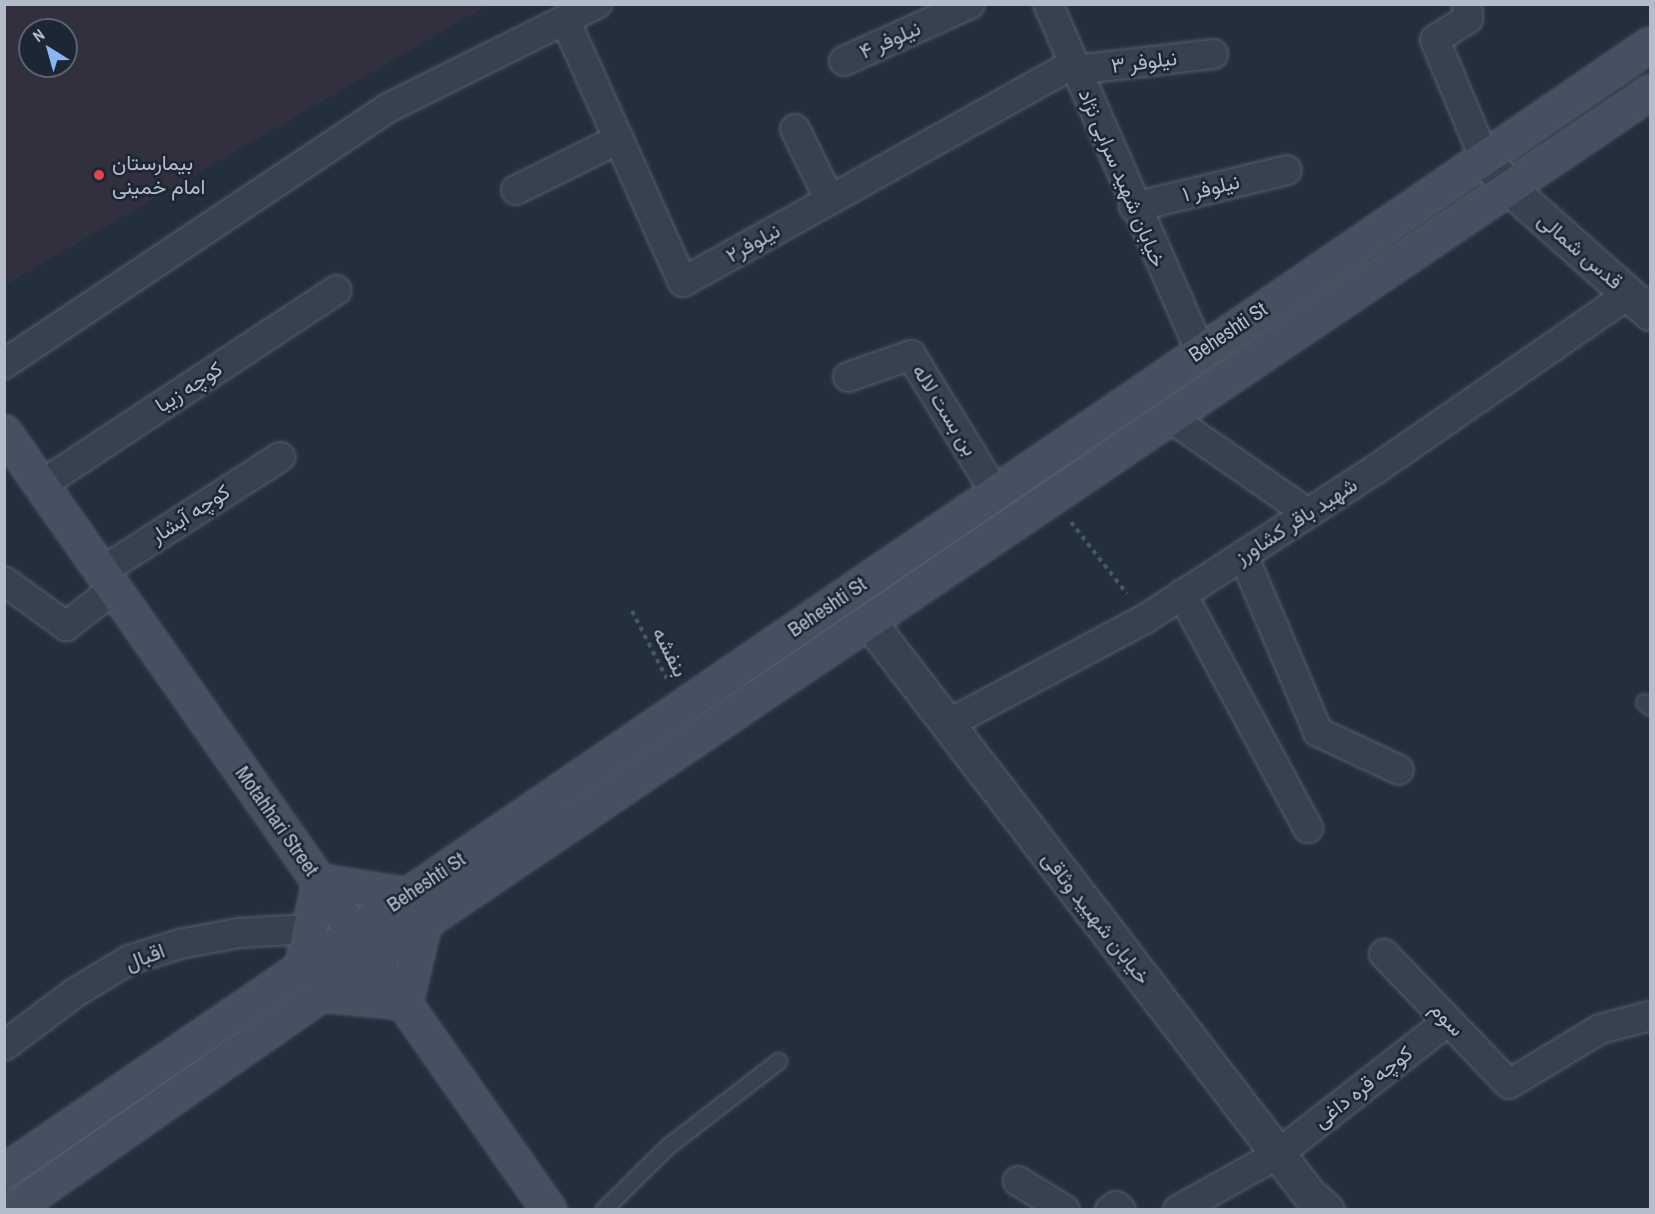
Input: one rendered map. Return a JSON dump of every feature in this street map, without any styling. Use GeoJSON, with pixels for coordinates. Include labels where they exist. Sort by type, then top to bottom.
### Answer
{"type":"FeatureCollection","features":[{"type":"Feature","properties":{"kind":"main road","name":"Beheshti St"},"geometry":{"type":"LineString","coordinates":[[4,1171],[1650,44]]}},
{"type":"Feature","properties":{"kind":"main road","name":"Beheshti St"},"geometry":{"type":"LineString","coordinates":[[11,1209],[424,922],[1172,419],[1650,92]]}},
{"type":"Feature","properties":{"kind":"main road","name":"Motahhari Street"},"geometry":{"type":"LineString","coordinates":[[4,432],[549,1209]]}},
{"type":"Feature","properties":{"kind":"main road"},"geometry":{"type":"LineString","coordinates":[[302,968],[319,881],[407,895]]}},
{"type":"Feature","properties":{"kind":"main road"},"geometry":{"type":"LineString","coordinates":[[321,994],[405,1002],[424,922]]}},
{"type":"Feature","properties":{"kind":"street"},"geometry":{"type":"LineString","coordinates":[[4,363],[386,110],[597,4]]}},
{"type":"Feature","properties":{"kind":"street","name":"نیلوفر ۴"},"geometry":{"type":"LineString","coordinates":[[844,61],[970,4]]}},
{"type":"Feature","properties":{"kind":"street","name":"خیابان شهید سرابی نژاد"},"geometry":{"type":"LineString","coordinates":[[1048,4],[1134,207],[1200,350]]}},
{"type":"Feature","properties":{"kind":"street"},"geometry":{"type":"LineString","coordinates":[[1467,4],[1468,20],[1435,40],[1484,157]]}},
{"type":"Feature","properties":{"kind":"street","name":"نیلوفر۲"},"geometry":{"type":"LineString","coordinates":[[565,20],[683,282],[1074,67]]}},
{"type":"Feature","properties":{"kind":"street","name":"نیلوفر ۳"},"geometry":{"type":"LineString","coordinates":[[1074,67],[1213,54]]}},
{"type":"Feature","properties":{"kind":"street"},"geometry":{"type":"LineString","coordinates":[[795,129],[830,200]]}},
{"type":"Feature","properties":{"kind":"street"},"geometry":{"type":"LineString","coordinates":[[516,190],[619,139]]}},
{"type":"Feature","properties":{"kind":"street","name":"قدس شمالی"},"geometry":{"type":"LineString","coordinates":[[1484,157],[1509,188],[1640,303]]}},
{"type":"Feature","properties":{"kind":"street","name":"نیلوفر ۱"},"geometry":{"type":"LineString","coordinates":[[1134,207],[1287,170]]}},
{"type":"Feature","properties":{"kind":"street","name":"کوچه زیبا"},"geometry":{"type":"LineString","coordinates":[[41,485],[337,290]]}},
{"type":"Feature","properties":{"kind":"street","name":"شهید باقر کشاورز"},"geometry":{"type":"LineString","coordinates":[[948,724],[1145,619],[1640,303]]}},
{"type":"Feature","properties":{"kind":"street","name":"بن بست لاله"},"geometry":{"type":"LineString","coordinates":[[848,377],[910,355],[995,492]]}},
{"type":"Feature","properties":{"kind":"street"},"geometry":{"type":"LineString","coordinates":[[1172,419],[1308,513]]}},
{"type":"Feature","properties":{"kind":"street","name":"کوچه آبشار"},"geometry":{"type":"LineString","coordinates":[[4,581],[66,626],[107,581],[280,457]]}},
{"type":"Feature","properties":{"kind":"street"},"geometry":{"type":"LineString","coordinates":[[1243,555],[1318,732],[1399,770]]}},
{"type":"Feature","properties":{"kind":"street"},"geometry":{"type":"LineString","coordinates":[[1182,594],[1308,828]]}},
{"type":"Feature","properties":{"kind":"street","name":"خیابان شهیید وثاقی"},"geometry":{"type":"LineString","coordinates":[[870,622],[1309,1194],[1327,1209]]}},
{"type":"Feature","properties":{"kind":"street","name":"اقبال"},"geometry":{"type":"LineString","coordinates":[[4,1046],[76,992],[129,960],[180,944],[238,933],[309,929]]}},
{"type":"Feature","properties":{"kind":"street","name":"سوم"},"geometry":{"type":"LineString","coordinates":[[1384,954],[1509,1084],[1600,1029],[1650,1016]]}},
{"type":"Feature","properties":{"kind":"street","name":"کوچه قره داغی"},"geometry":{"type":"LineString","coordinates":[[1178,1209],[1278,1154],[1448,1021]]}},
{"type":"Feature","properties":{"kind":"street"},"geometry":{"type":"LineString","coordinates":[[1018,1181],[1065,1209]]}},
{"type":"Feature","properties":{"kind":"street"},"geometry":{"type":"LineString","coordinates":[[1110,1209],[1116,1206],[1121,1209]]}},
{"type":"Feature","properties":{"kind":"lane"},"geometry":{"type":"LineString","coordinates":[[603,1209],[669,1145],[778,1061]]}},
{"type":"Feature","properties":{"kind":"path"},"geometry":{"type":"LineString","coordinates":[[1053,499],[1145,619]]}},
{"type":"Feature","properties":{"kind":"path","name":"بنفشه"},"geometry":{"type":"LineString","coordinates":[[632,611],[681,707]]}},
{"type":"Feature","properties":{"kind":"shaded area","name":"بیمارستان امام خمینی"},"geometry":{"type":"Polygon","coordinates":[[[5,4],[488,5],[5,285],[5,4]]]}},
{"type":"Feature","properties":{"kind":"place","name":"بیمارستان امام خمینی"},"geometry":{"type":"Point","coordinates":[99,175]}}]}
